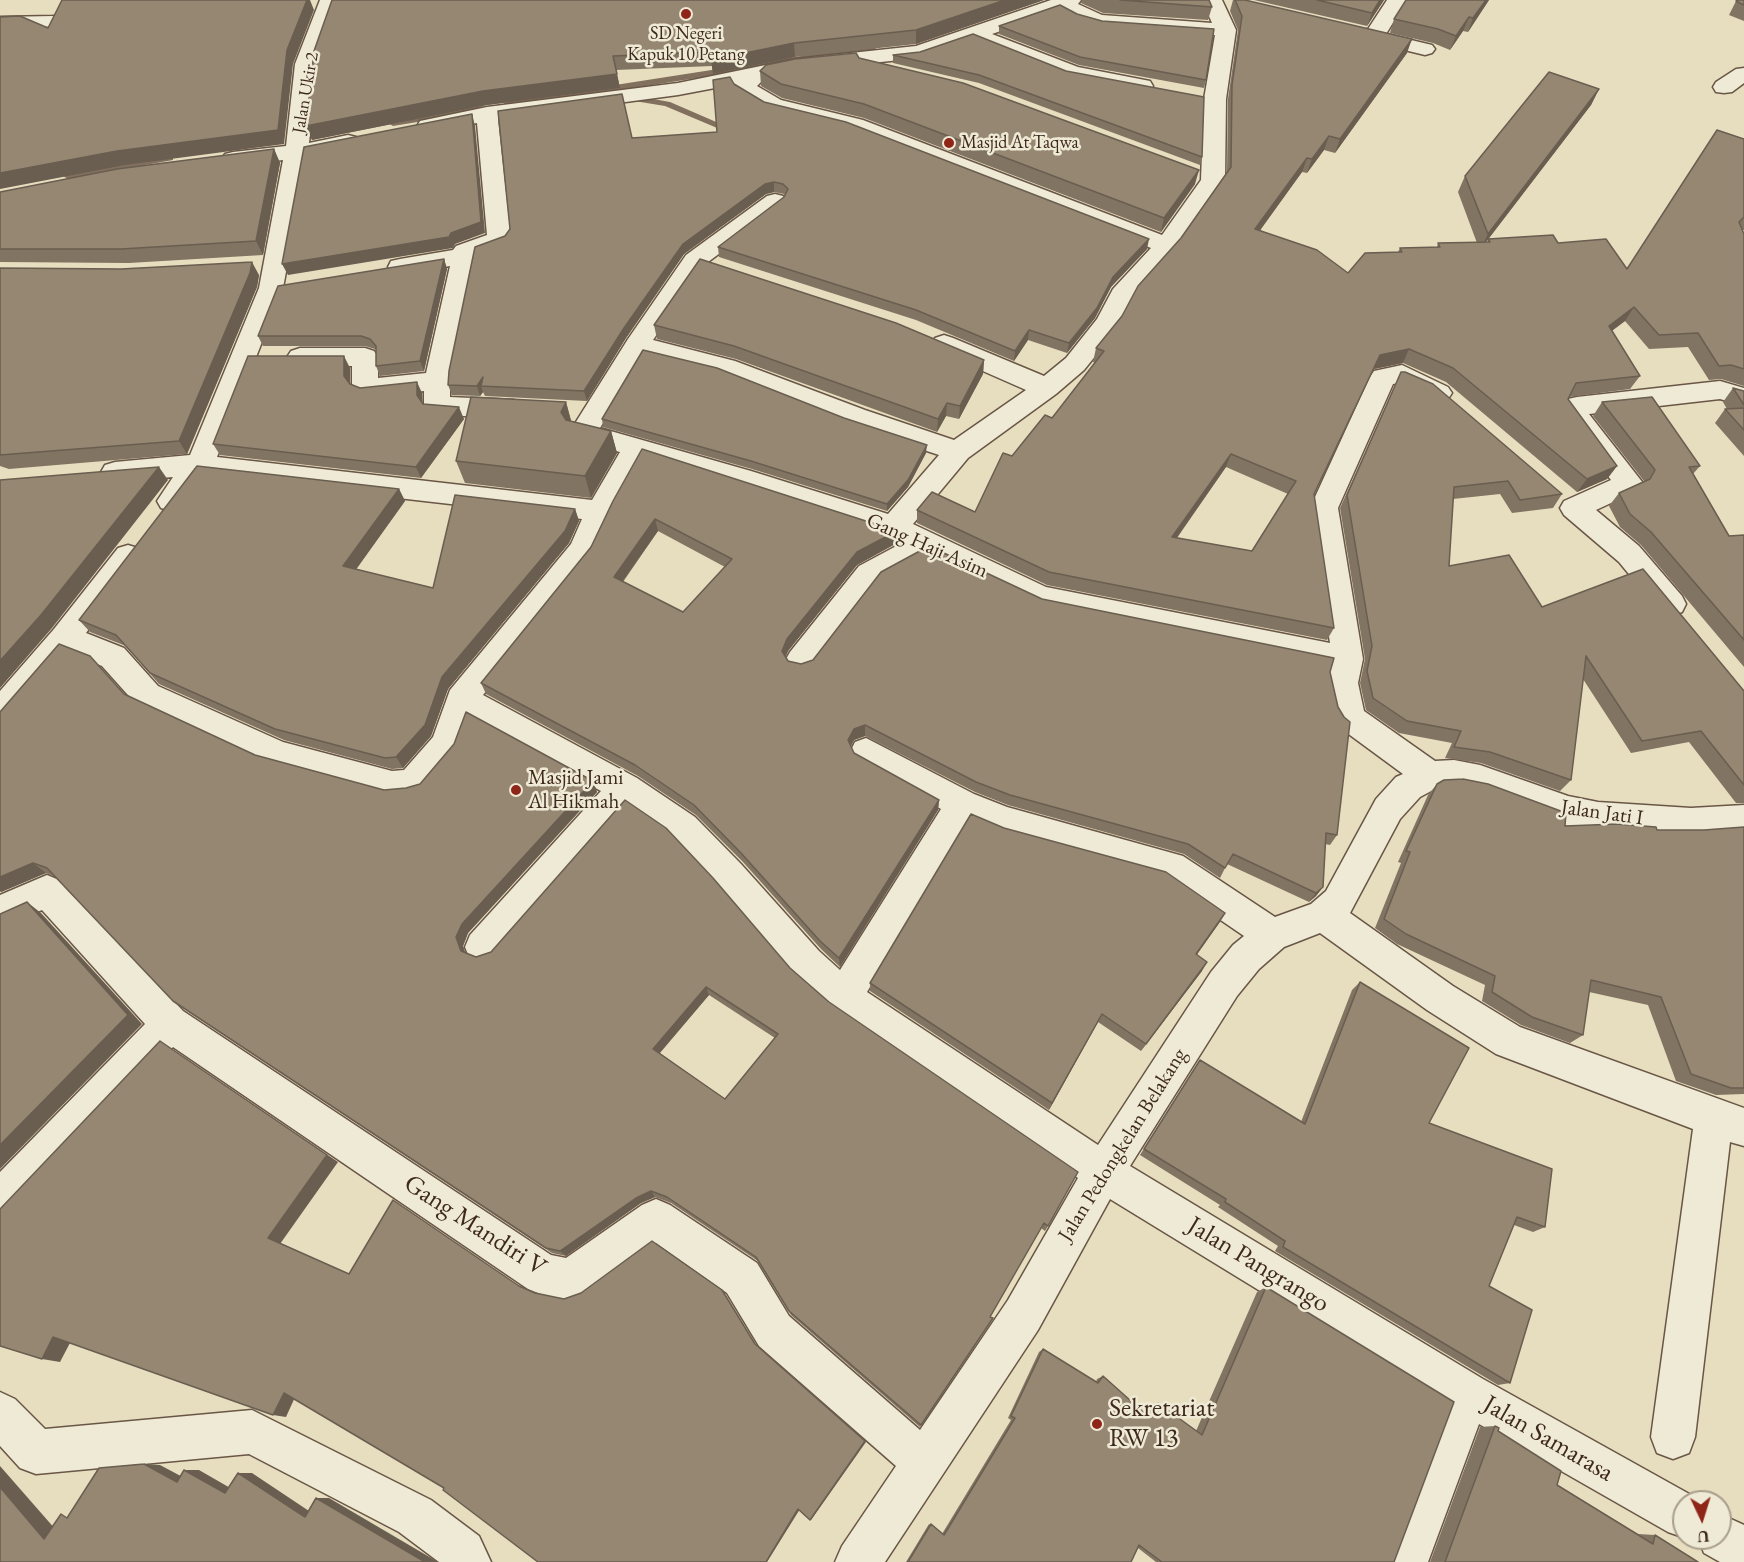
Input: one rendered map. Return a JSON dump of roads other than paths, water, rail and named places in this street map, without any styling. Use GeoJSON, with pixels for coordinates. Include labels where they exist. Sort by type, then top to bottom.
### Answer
{"type":"FeatureCollection","features":[{"type":"Feature","properties":{"kind":"street"},"geometry":{"type":"LineString","coordinates":[[1374,37],[1397,0]]}},
{"type":"Feature","properties":{"kind":"street"},"geometry":{"type":"LineString","coordinates":[[306,2],[330,1]]}},
{"type":"Feature","properties":{"kind":"street","name":"Jalan Ukir 2"},"geometry":{"type":"LineString","coordinates":[[0,713],[65,638],[198,465],[260,357],[297,143],[306,64],[330,1]]}},
{"type":"Feature","properties":{"kind":"street"},"geometry":{"type":"LineString","coordinates":[[894,527],[958,452],[1047,388],[1075,364],[1108,323],[1122,295],[1167,246],[1213,180],[1215,99],[1226,30],[1221,1]]}},
{"type":"Feature","properties":{"kind":"street"},"geometry":{"type":"LineString","coordinates":[[408,130],[487,114],[653,93],[759,72],[919,52],[1067,2],[1084,16],[1101,21],[1226,30]]}},
{"type":"Feature","properties":{"kind":"street"},"geometry":{"type":"LineString","coordinates":[[0,24],[53,22]]}},
{"type":"Feature","properties":{"kind":"street"},"geometry":{"type":"LineString","coordinates":[[1352,32],[1425,49]]}},
{"type":"Feature","properties":{"kind":"street"},"geometry":{"type":"LineString","coordinates":[[977,34],[987,40],[1073,72],[1160,90]]}},
{"type":"Feature","properties":{"kind":"street"},"geometry":{"type":"LineString","coordinates":[[835,61],[900,74]]}},
{"type":"Feature","properties":{"kind":"street"},"geometry":{"type":"LineString","coordinates":[[759,72],[744,87],[773,105],[855,125],[1167,246]]}},
{"type":"Feature","properties":{"kind":"street"},"geometry":{"type":"LineString","coordinates":[[1724,87],[1744,74]]}},
{"type":"Feature","properties":{"kind":"street"},"geometry":{"type":"LineString","coordinates":[[1192,96],[1215,99]]}},
{"type":"Feature","properties":{"kind":"street"},"geometry":{"type":"LineString","coordinates":[[487,114],[499,239],[465,251],[455,306],[437,381],[437,406],[539,411]]}},
{"type":"Feature","properties":{"kind":"street"},"geometry":{"type":"LineString","coordinates":[[214,161],[297,143],[374,136]]}},
{"type":"Feature","properties":{"kind":"street"},"geometry":{"type":"LineString","coordinates":[[1191,172],[1213,180]]}},
{"type":"Feature","properties":{"kind":"street","name":"Gang Haji Asim"},"geometry":{"type":"LineString","coordinates":[[775,201],[695,260],[637,345],[584,413],[583,433],[637,447],[894,527],[1040,597],[1348,659]]}},
{"type":"Feature","properties":{"kind":"street"},"geometry":{"type":"LineString","coordinates":[[376,271],[464,256]]}},
{"type":"Feature","properties":{"kind":"street"},"geometry":{"type":"LineString","coordinates":[[695,260],[724,269]]}},
{"type":"Feature","properties":{"kind":"street"},"geometry":{"type":"LineString","coordinates":[[917,333],[1047,388]]}},
{"type":"Feature","properties":{"kind":"street"},"geometry":{"type":"LineString","coordinates":[[637,345],[726,367],[855,417],[958,452]]}},
{"type":"Feature","properties":{"kind":"street"},"geometry":{"type":"LineString","coordinates":[[260,357],[365,357],[365,388],[437,381]]}},
{"type":"Feature","properties":{"kind":"street"},"geometry":{"type":"LineString","coordinates":[[1430,775],[1350,717],[1342,683],[1348,659],[1324,508],[1383,377],[1402,374],[1436,390],[1462,412]]}},
{"type":"Feature","properties":{"kind":"street"},"geometry":{"type":"LineString","coordinates":[[1690,628],[1629,554],[1565,501],[1629,483],[1574,414],[1577,406],[1720,390],[1744,397]]}},
{"type":"Feature","properties":{"kind":"street"},"geometry":{"type":"LineString","coordinates":[[65,638],[113,657],[147,695],[277,754],[392,785],[413,783],[447,744],[461,699],[583,550],[600,511],[637,447]]}},
{"type":"Feature","properties":{"kind":"street"},"geometry":{"type":"LineString","coordinates":[[91,474],[198,465],[600,511]]}},
{"type":"Feature","properties":{"kind":"street"},"geometry":{"type":"LineString","coordinates":[[801,661],[869,574],[927,543]]}},
{"type":"Feature","properties":{"kind":"street","name":"Jalan Pangrango"},"geometry":{"type":"LineString","coordinates":[[461,699],[624,788],[683,827],[729,875],[806,963],[844,997],[1103,1172],[1413,1359]]}},
{"type":"Feature","properties":{"kind":"street"},"geometry":{"type":"LineString","coordinates":[[866,752],[962,804],[1003,821],[1172,867],[1272,935]]}},
{"type":"Feature","properties":{"kind":"street","name":"Jalan Jati I"},"geometry":{"type":"LineString","coordinates":[[1430,775],[1454,774],[1480,779],[1568,811],[1598,817],[1691,824],[1744,820]]}},
{"type":"Feature","properties":{"kind":"street","name":"Jalan Pedongkelan Belakang"},"geometry":{"type":"LineString","coordinates":[[858,1562],[1023,1315],[1103,1172],[1224,984],[1246,957],[1272,935],[1323,916],[1338,902],[1388,809],[1408,787],[1430,775]]}},
{"type":"Feature","properties":{"kind":"street"},"geometry":{"type":"LineString","coordinates":[[483,947],[624,788]]}},
{"type":"Feature","properties":{"kind":"street"},"geometry":{"type":"LineString","coordinates":[[844,997],[962,804]]}},
{"type":"Feature","properties":{"kind":"street"},"geometry":{"type":"LineString","coordinates":[[0,912],[47,891],[170,1024],[0,1201]]}},
{"type":"Feature","properties":{"kind":"street"},"geometry":{"type":"LineString","coordinates":[[1323,916],[1440,998],[1509,1041],[1729,1123],[1673,1437]]}},
{"type":"Feature","properties":{"kind":"street","name":"Gang Mandiri V"},"geometry":{"type":"LineString","coordinates":[[170,1024],[543,1274],[571,1280],[656,1219],[742,1278],[774,1331],[925,1462]]}},
{"type":"Feature","properties":{"kind":"street","name":"Jalan Samarasa"},"geometry":{"type":"LineString","coordinates":[[1413,1359],[1468,1394],[1672,1509]]}},
{"type":"Feature","properties":{"kind":"street"},"geometry":{"type":"LineString","coordinates":[[1405,1562],[1468,1394]]}},
{"type":"Feature","properties":{"kind":"street"},"geometry":{"type":"LineString","coordinates":[[0,1414],[36,1452],[252,1432],[415,1516],[463,1552],[468,1562]]}},
{"type":"Feature","properties":{"kind":"waterway"},"geometry":{"type":"LineString","coordinates":[[506,105],[872,48]]}},
{"type":"Feature","properties":{"kind":"waterway"},"geometry":{"type":"LineString","coordinates":[[625,97],[667,104],[732,131]]}},
{"type":"Feature","properties":{"kind":"waterway"},"geometry":{"type":"LineString","coordinates":[[393,123],[481,109]]}},
{"type":"Feature","properties":{"kind":"waterway"},"geometry":{"type":"LineString","coordinates":[[68,176],[170,158]]}},
{"type":"Feature","properties":{"kind":"place","name":"SD Negeri Kapuk 10 Petang"},"geometry":{"type":"Point","coordinates":[686,14]}},
{"type":"Feature","properties":{"kind":"place","name":"Masjid At Taqwa"},"geometry":{"type":"Point","coordinates":[949,143]}},
{"type":"Feature","properties":{"kind":"place","name":"Masjid Jami Al Hikmah"},"geometry":{"type":"Point","coordinates":[516,790]}},
{"type":"Feature","properties":{"kind":"place","name":"Sekretariat RW 13"},"geometry":{"type":"Point","coordinates":[1097,1424]}}]}
